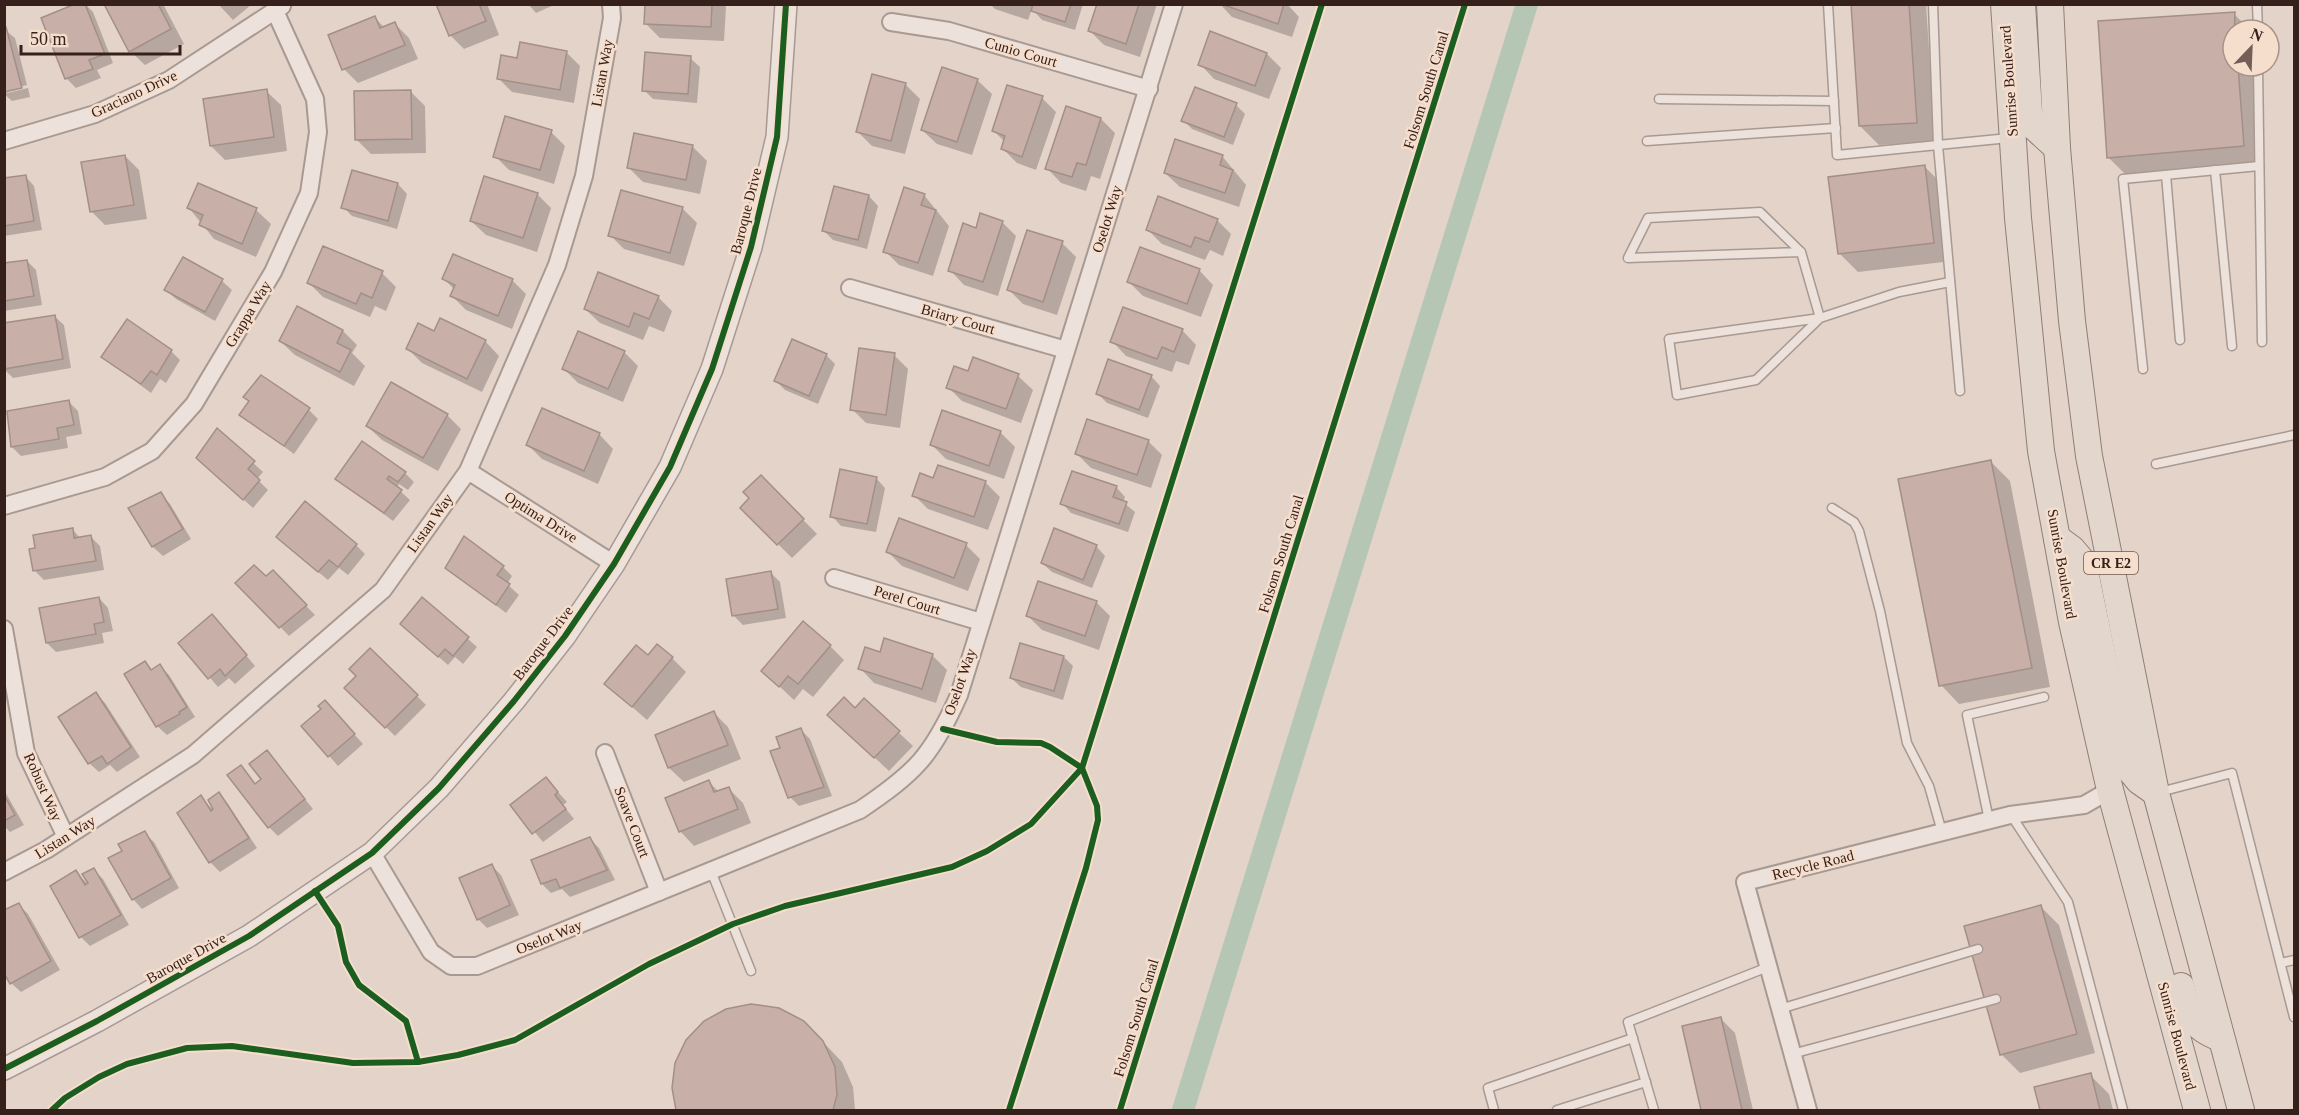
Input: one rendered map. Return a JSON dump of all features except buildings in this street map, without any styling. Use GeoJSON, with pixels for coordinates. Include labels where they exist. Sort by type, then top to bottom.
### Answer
{"type":"FeatureCollection","features":[{"type":"Feature","properties":{"kind":"main road","name":"Sunrise Boulevard"},"geometry":{"type":"LineString","coordinates":[[2004,4],[2012,138],[2041,451],[2110,790],[2197,1110]]}},
{"type":"Feature","properties":{"kind":"main road"},"geometry":{"type":"LineString","coordinates":[[2022,4],[2029,112],[2033,126],[2057,148]]}},
{"type":"Feature","properties":{"kind":"main road","name":"CR E2"},"geometry":{"type":"LineString","coordinates":[[2050,4],[2057,148],[2072,321],[2089,456],[2156,793],[2241,1110]]}},
{"type":"Feature","properties":{"kind":"main road"},"geometry":{"type":"LineString","coordinates":[[2057,538],[2072,549],[2083,562],[2125,764],[2139,782],[2156,793]]}},
{"type":"Feature","properties":{"kind":"main road"},"geometry":{"type":"LineString","coordinates":[[2110,790],[2134,813],[2190,1017],[2205,1032],[2220,1038]]}},
{"type":"Feature","properties":{"kind":"street","name":"Listan Way"},"geometry":{"type":"LineString","coordinates":[[4,872],[66,837],[193,755],[383,590],[468,471],[557,265],[584,176],[612,18],[611,4]]}},
{"type":"Feature","properties":{"kind":"street","name":"Baroque Drive"},"geometry":{"type":"LineString","coordinates":[[4,1069],[97,1021],[249,936],[372,852],[439,788],[514,701],[565,636],[614,564],[670,467],[712,369],[747,258],[777,137],[786,4]]}},
{"type":"Feature","properties":{"kind":"street","name":"Oselot Way"},"geometry":{"type":"LineString","coordinates":[[372,852],[431,952],[451,966],[477,966],[860,810],[900,783],[927,756],[946,725],[958,695],[1174,4]]}},
{"type":"Feature","properties":{"kind":"street","name":"Graciano Drive"},"geometry":{"type":"LineString","coordinates":[[4,141],[95,114],[169,80],[280,8]]}},
{"type":"Feature","properties":{"kind":"street","name":"Grappa Way"},"geometry":{"type":"LineString","coordinates":[[4,506],[105,477],[152,451],[194,404],[273,272],[309,194],[318,132],[315,99],[280,8]]}},
{"type":"Feature","properties":{"kind":"street","name":"Cunio Court"},"geometry":{"type":"LineString","coordinates":[[891,22],[949,31],[1149,89]]}},
{"type":"Feature","properties":{"kind":"street","name":"Briary Court"},"geometry":{"type":"LineString","coordinates":[[850,288],[1066,350]]}},
{"type":"Feature","properties":{"kind":"street","name":"Optima Drive"},"geometry":{"type":"LineString","coordinates":[[468,471],[614,564]]}},
{"type":"Feature","properties":{"kind":"street","name":"Perel Court"},"geometry":{"type":"LineString","coordinates":[[834,578],[981,622]]}},
{"type":"Feature","properties":{"kind":"street","name":"Robust Way"},"geometry":{"type":"LineString","coordinates":[[4,629],[26,753],[66,837]]}},
{"type":"Feature","properties":{"kind":"street","name":"Soave Court"},"geometry":{"type":"LineString","coordinates":[[605,753],[659,892]]}},
{"type":"Feature","properties":{"kind":"street","name":"Recycle Road"},"geometry":{"type":"LineString","coordinates":[[1808,1110],[1745,882],[2010,815],[2084,805],[2110,790]]}},
{"type":"Feature","properties":{"kind":"lane"},"geometry":{"type":"LineString","coordinates":[[1828,4],[1837,155],[2012,138]]}},
{"type":"Feature","properties":{"kind":"lane"},"geometry":{"type":"LineString","coordinates":[[1933,4],[1938,145],[1960,391]]}},
{"type":"Feature","properties":{"kind":"lane"},"geometry":{"type":"LineString","coordinates":[[2258,78],[2262,342]]}},
{"type":"Feature","properties":{"kind":"lane"},"geometry":{"type":"LineString","coordinates":[[1659,99],[1834,101]]}},
{"type":"Feature","properties":{"kind":"lane"},"geometry":{"type":"LineString","coordinates":[[1647,141],[1836,128]]}},
{"type":"Feature","properties":{"kind":"lane"},"geometry":{"type":"LineString","coordinates":[[2143,369],[2123,179],[2259,166]]}},
{"type":"Feature","properties":{"kind":"lane"},"geometry":{"type":"LineString","coordinates":[[2215,170],[2232,346]]}},
{"type":"Feature","properties":{"kind":"lane"},"geometry":{"type":"LineString","coordinates":[[2166,175],[2180,340]]}},
{"type":"Feature","properties":{"kind":"lane"},"geometry":{"type":"LineString","coordinates":[[1801,252],[1628,258],[1647,218],[1760,212],[1801,252],[1820,318]]}},
{"type":"Feature","properties":{"kind":"lane"},"geometry":{"type":"LineString","coordinates":[[1820,318],[1756,380],[1677,395],[1669,339],[1820,318],[1899,292],[1950,282]]}},
{"type":"Feature","properties":{"kind":"lane"},"geometry":{"type":"LineString","coordinates":[[2156,465],[2295,435]]}},
{"type":"Feature","properties":{"kind":"lane"},"geometry":{"type":"LineString","coordinates":[[1832,508],[1854,522],[1859,531],[1880,611],[1907,743],[1929,786],[1942,832]]}},
{"type":"Feature","properties":{"kind":"lane"},"geometry":{"type":"LineString","coordinates":[[1989,820],[1966,715],[2044,697]]}},
{"type":"Feature","properties":{"kind":"lane"},"geometry":{"type":"LineString","coordinates":[[2156,793],[2232,773],[2295,1017]]}},
{"type":"Feature","properties":{"kind":"lane"},"geometry":{"type":"LineString","coordinates":[[2010,815],[2068,902],[2122,1110]]}},
{"type":"Feature","properties":{"kind":"lane"},"geometry":{"type":"LineString","coordinates":[[711,871],[751,971]]}},
{"type":"Feature","properties":{"kind":"lane"},"geometry":{"type":"LineString","coordinates":[[1780,1009],[1978,949]]}},
{"type":"Feature","properties":{"kind":"lane"},"geometry":{"type":"LineString","coordinates":[[2281,963],[2295,960]]}},
{"type":"Feature","properties":{"kind":"lane"},"geometry":{"type":"LineString","coordinates":[[1654,1110],[1628,1022],[1768,967]]}},
{"type":"Feature","properties":{"kind":"lane"},"geometry":{"type":"LineString","coordinates":[[1792,1054],[1996,999]]}},
{"type":"Feature","properties":{"kind":"lane"},"geometry":{"type":"LineString","coordinates":[[1494,1110],[1488,1088],[1633,1038]]}},
{"type":"Feature","properties":{"kind":"lane"},"geometry":{"type":"LineString","coordinates":[[1557,1110],[1646,1082]]}},
{"type":"Feature","properties":{"kind":"waterway","name":"Folsom South Canal"},"geometry":{"type":"LineString","coordinates":[[1183,1110],[1527,4]]}},
{"type":"Feature","properties":{"kind":"cycle path"},"geometry":{"type":"LineString","coordinates":[[4,1069],[97,1021],[249,936],[372,853],[439,788],[514,701],[565,636],[614,564],[670,467],[712,369],[751,247],[777,137],[786,4]]}},
{"type":"Feature","properties":{"kind":"cycle path"},"geometry":{"type":"LineString","coordinates":[[52,1110],[65,1098],[99,1077],[127,1064],[187,1048],[232,1046],[353,1063],[418,1062],[458,1055],[515,1040],[649,964],[733,924],[785,906],[952,867],[987,851],[1031,824],[1082,768],[1322,4]]}},
{"type":"Feature","properties":{"kind":"cycle path","name":"Folsom South Canal"},"geometry":{"type":"LineString","coordinates":[[1120,1110],[1465,4]]}},
{"type":"Feature","properties":{"kind":"cycle path"},"geometry":{"type":"LineString","coordinates":[[943,729],[997,742],[1041,743],[1050,747],[1082,768],[1097,806],[1098,820],[1086,868],[1009,1110]]}},
{"type":"Feature","properties":{"kind":"cycle path"},"geometry":{"type":"LineString","coordinates":[[315,891],[338,926],[346,962],[359,985],[406,1021],[418,1062]]}}]}
